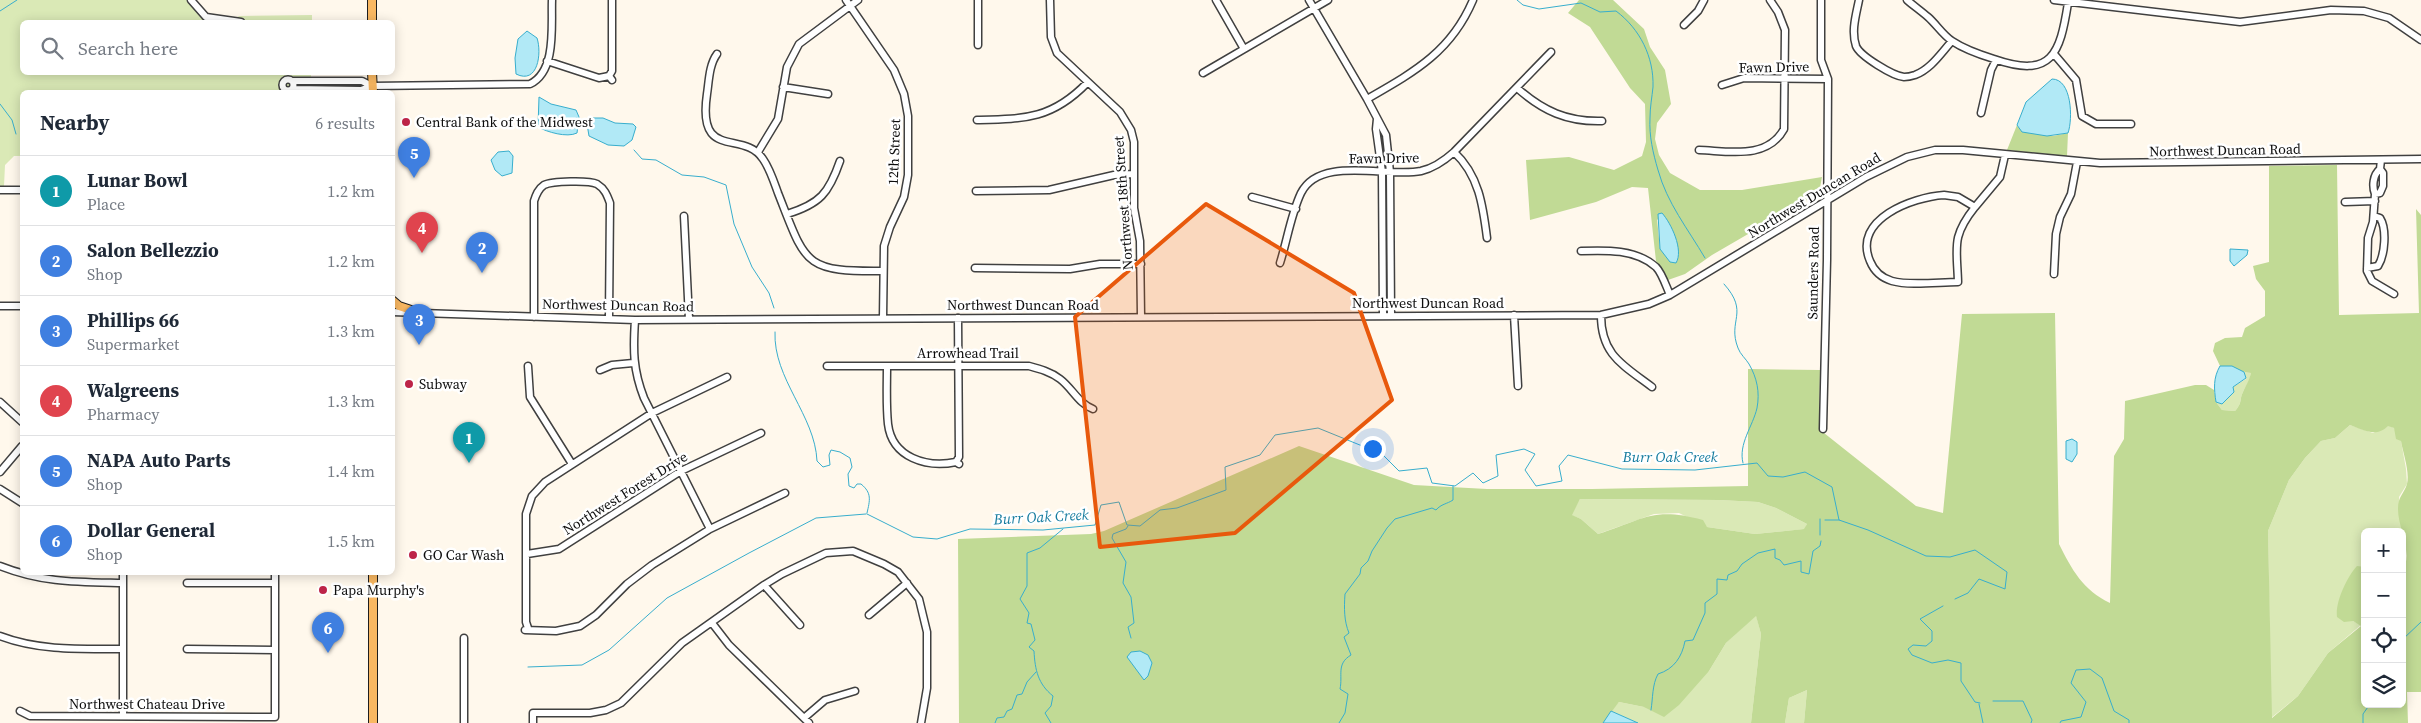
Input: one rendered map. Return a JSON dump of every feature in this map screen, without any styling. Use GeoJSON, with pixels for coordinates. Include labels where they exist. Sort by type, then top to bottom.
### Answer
{"type":"FeatureCollection","features":[{"type":"Feature","properties":{"kind":"main road"},"geometry":{"type":"LineString","coordinates":[[372,0],[372,20]]}},
{"type":"Feature","properties":{"kind":"main road"},"geometry":{"type":"LineString","coordinates":[[372,75],[372,89]]}},
{"type":"Feature","properties":{"kind":"main road"},"geometry":{"type":"LineString","coordinates":[[395,303],[399,306],[420,312]]}},
{"type":"Feature","properties":{"kind":"main road"},"geometry":{"type":"LineString","coordinates":[[373,575],[373,723]]}},
{"type":"Feature","properties":{"kind":"street"},"geometry":{"type":"LineString","coordinates":[[191,0],[206,17],[226,20]]}},
{"type":"Feature","properties":{"kind":"street"},"geometry":{"type":"LineString","coordinates":[[285,90],[281,85],[289,78],[362,81],[372,89],[523,85],[538,78],[547,61],[551,41],[552,0]]}},
{"type":"Feature","properties":{"kind":"street"},"geometry":{"type":"LineString","coordinates":[[547,61],[599,78],[611,78],[612,0]]}},
{"type":"Feature","properties":{"kind":"street"},"geometry":{"type":"LineString","coordinates":[[758,152],[778,119],[790,60],[799,44],[848,2],[858,0]]}},
{"type":"Feature","properties":{"kind":"street"},"geometry":{"type":"LineString","coordinates":[[978,0],[978,45]]}},
{"type":"Feature","properties":{"kind":"street","name":"Northwest 18th Street"},"geometry":{"type":"LineString","coordinates":[[1050,0],[1050,29],[1053,45],[1063,60],[1120,112],[1127,122],[1134,142],[1134,208],[1140,241],[1141,316]]}},
{"type":"Feature","properties":{"kind":"street"},"geometry":{"type":"LineString","coordinates":[[1216,0],[1244,48]]}},
{"type":"Feature","properties":{"kind":"street"},"geometry":{"type":"LineString","coordinates":[[1309,0],[1386,135],[1390,172],[1391,315]]}},
{"type":"Feature","properties":{"kind":"street"},"geometry":{"type":"LineString","coordinates":[[1203,73],[1328,0]]}},
{"type":"Feature","properties":{"kind":"street"},"geometry":{"type":"LineString","coordinates":[[1367,99],[1413,72],[1433,57],[1456,31],[1473,0]]}},
{"type":"Feature","properties":{"kind":"street"},"geometry":{"type":"LineString","coordinates":[[1684,25],[1698,11],[1704,0]]}},
{"type":"Feature","properties":{"kind":"street"},"geometry":{"type":"LineString","coordinates":[[1699,150],[1756,151],[1776,142],[1784,129],[1785,30],[1778,12],[1770,0]]}},
{"type":"Feature","properties":{"kind":"street","name":"Saunders Road"},"geometry":{"type":"LineString","coordinates":[[1821,0],[1820,60],[1828,79],[1823,429]]}},
{"type":"Feature","properties":{"kind":"street"},"geometry":{"type":"LineString","coordinates":[[1859,0],[1854,30],[1857,47],[1869,58],[1898,76],[1906,78],[1917,74],[1933,64],[1952,41]]}},
{"type":"Feature","properties":{"kind":"street"},"geometry":{"type":"LineString","coordinates":[[1907,0],[1952,41],[1996,60],[2026,68],[2040,64],[2054,54],[2063,32],[2068,3]]}},
{"type":"Feature","properties":{"kind":"street"},"geometry":{"type":"LineString","coordinates":[[2054,0],[2240,22],[2268,20],[2331,10],[2364,10],[2389,18],[2421,40]]}},
{"type":"Feature","properties":{"kind":"street","name":"12th Street"},"geometry":{"type":"LineString","coordinates":[[848,2],[894,70],[904,94],[908,116],[908,175],[904,197],[886,238],[882,272],[883,318]]}},
{"type":"Feature","properties":{"kind":"street","name":"Fawn Drive"},"geometry":{"type":"LineString","coordinates":[[1280,263],[1302,193],[1319,176],[1335,171],[1390,172],[1422,170],[1441,163],[1551,52]]}},
{"type":"Feature","properties":{"kind":"street"},"geometry":{"type":"LineString","coordinates":[[716,54],[712,62],[705,110],[707,124],[721,141],[758,152],[767,164],[800,248],[805,255],[818,265],[843,272],[882,272]]}},
{"type":"Feature","properties":{"kind":"street"},"geometry":{"type":"LineString","coordinates":[[2054,54],[2076,80],[2082,116],[2096,124],[2131,124]]}},
{"type":"Feature","properties":{"kind":"street"},"geometry":{"type":"LineString","coordinates":[[1981,113],[1991,70],[1996,60]]}},
{"type":"Feature","properties":{"kind":"street"},"geometry":{"type":"LineString","coordinates":[[289,78],[294,86],[291,90]]}},
{"type":"Feature","properties":{"kind":"street","name":"Fawn Drive"},"geometry":{"type":"LineString","coordinates":[[1722,85],[1738,78],[1828,79]]}},
{"type":"Feature","properties":{"kind":"street"},"geometry":{"type":"LineString","coordinates":[[977,120],[1016,120],[1042,115],[1064,104],[1087,83]]}},
{"type":"Feature","properties":{"kind":"street"},"geometry":{"type":"LineString","coordinates":[[783,87],[828,94]]}},
{"type":"Feature","properties":{"kind":"street"},"geometry":{"type":"LineString","coordinates":[[1517,88],[1532,102],[1550,112],[1579,121],[1602,121]]}},
{"type":"Feature","properties":{"kind":"street"},"geometry":{"type":"LineString","coordinates":[[1377,119],[1376,129],[1382,172],[1383,316]]}},
{"type":"Feature","properties":{"kind":"street","name":"Northwest Duncan Road"},"geometry":{"type":"LineString","coordinates":[[395,312],[635,320],[1601,315],[1649,304],[1670,295],[1827,199],[1885,166],[1926,152],[1949,150],[2077,162],[2158,164],[2421,159]]}},
{"type":"Feature","properties":{"kind":"street"},"geometry":{"type":"LineString","coordinates":[[1454,152],[1465,162],[1477,185],[1487,238]]}},
{"type":"Feature","properties":{"kind":"street"},"geometry":{"type":"LineString","coordinates":[[1975,207],[1958,198],[1935,196],[1910,202],[1883,218],[1872,228],[1867,242],[1872,266],[1877,273],[1891,281],[1958,282],[1958,236],[1963,223],[2000,177],[2005,155]]}},
{"type":"Feature","properties":{"kind":"street"},"geometry":{"type":"LineString","coordinates":[[2381,160],[2380,169],[2376,173],[2374,180],[2374,216],[2368,238],[2367,268],[2372,281],[2394,294]]}},
{"type":"Feature","properties":{"kind":"street"},"geometry":{"type":"LineString","coordinates":[[787,214],[814,204],[821,198],[832,183],[840,161]]}},
{"type":"Feature","properties":{"kind":"street"},"geometry":{"type":"LineString","coordinates":[[2054,274],[2056,234],[2060,216],[2071,194],[2077,162]]}},
{"type":"Feature","properties":{"kind":"street"},"geometry":{"type":"LineString","coordinates":[[976,191],[1050,190],[1114,175],[1134,174]]}},
{"type":"Feature","properties":{"kind":"street"},"geometry":{"type":"LineString","coordinates":[[534,317],[534,201],[542,186],[550,183],[588,182],[597,184],[605,191],[610,203],[609,318]]}},
{"type":"Feature","properties":{"kind":"street"},"geometry":{"type":"LineString","coordinates":[[0,190],[20,190]]}},
{"type":"Feature","properties":{"kind":"street"},"geometry":{"type":"LineString","coordinates":[[1252,197],[1296,209]]}},
{"type":"Feature","properties":{"kind":"street"},"geometry":{"type":"LineString","coordinates":[[2346,202],[2375,198]]}},
{"type":"Feature","properties":{"kind":"street"},"geometry":{"type":"LineString","coordinates":[[684,216],[689,319]]}},
{"type":"Feature","properties":{"kind":"street"},"geometry":{"type":"LineString","coordinates":[[2367,268],[2378,266],[2383,258],[2384,227],[2380,218],[2374,216]]}},
{"type":"Feature","properties":{"kind":"street"},"geometry":{"type":"LineString","coordinates":[[1382,241],[1390,241]]}},
{"type":"Feature","properties":{"kind":"street"},"geometry":{"type":"LineString","coordinates":[[1581,251],[1618,250],[1644,260],[1656,268],[1670,295]]}},
{"type":"Feature","properties":{"kind":"street"},"geometry":{"type":"LineString","coordinates":[[975,268],[1070,269],[1100,264],[1141,264]]}},
{"type":"Feature","properties":{"kind":"street"},"geometry":{"type":"LineString","coordinates":[[0,306],[20,306]]}},
{"type":"Feature","properties":{"kind":"street"},"geometry":{"type":"LineString","coordinates":[[1601,315],[1604,339],[1612,356],[1652,387]]}},
{"type":"Feature","properties":{"kind":"street"},"geometry":{"type":"LineString","coordinates":[[1514,316],[1518,386]]}},
{"type":"Feature","properties":{"kind":"street"},"geometry":{"type":"LineString","coordinates":[[887,366],[888,424],[893,440],[909,457],[929,463],[958,463],[958,318]]}},
{"type":"Feature","properties":{"kind":"street"},"geometry":{"type":"LineString","coordinates":[[635,320],[633,363],[637,380],[710,529]]}},
{"type":"Feature","properties":{"kind":"street"},"geometry":{"type":"LineString","coordinates":[[600,370],[612,365],[633,363]]}},
{"type":"Feature","properties":{"kind":"street","name":"Arrowhead Trail"},"geometry":{"type":"LineString","coordinates":[[827,366],[1018,365],[1047,372],[1067,385],[1084,406],[1092,409]]}},
{"type":"Feature","properties":{"kind":"street"},"geometry":{"type":"LineString","coordinates":[[528,366],[530,397],[572,464]]}},
{"type":"Feature","properties":{"kind":"street"},"geometry":{"type":"LineString","coordinates":[[727,377],[652,413],[572,464],[537,490],[526,514],[527,629],[556,631],[570,629],[589,621],[638,575],[710,529],[785,493]]}},
{"type":"Feature","properties":{"kind":"street"},"geometry":{"type":"LineString","coordinates":[[0,402],[20,420]]}},
{"type":"Feature","properties":{"kind":"street","name":"Northwest Forest Drive"},"geometry":{"type":"LineString","coordinates":[[527,554],[559,549],[680,471],[761,433]]}},
{"type":"Feature","properties":{"kind":"street"},"geometry":{"type":"LineString","coordinates":[[0,472],[20,448]]}},
{"type":"Feature","properties":{"kind":"street"},"geometry":{"type":"LineString","coordinates":[[0,489],[20,502]]}},
{"type":"Feature","properties":{"kind":"street"},"geometry":{"type":"LineString","coordinates":[[533,723],[533,713],[590,713],[614,707],[633,693],[682,643],[764,585],[826,553],[854,551],[898,572],[920,599],[927,632],[927,688],[921,723]]}},
{"type":"Feature","properties":{"kind":"street"},"geometry":{"type":"LineString","coordinates":[[0,566],[20,574]]}},
{"type":"Feature","properties":{"kind":"street"},"geometry":{"type":"LineString","coordinates":[[23,575],[47,581],[123,582]]}},
{"type":"Feature","properties":{"kind":"street"},"geometry":{"type":"LineString","coordinates":[[123,575],[123,716]]}},
{"type":"Feature","properties":{"kind":"street"},"geometry":{"type":"LineString","coordinates":[[187,649],[275,650],[275,575]]}},
{"type":"Feature","properties":{"kind":"street"},"geometry":{"type":"LineString","coordinates":[[187,583],[275,583]]}},
{"type":"Feature","properties":{"kind":"street"},"geometry":{"type":"LineString","coordinates":[[869,615],[908,583]]}},
{"type":"Feature","properties":{"kind":"street"},"geometry":{"type":"LineString","coordinates":[[764,585],[800,625]]}},
{"type":"Feature","properties":{"kind":"street"},"geometry":{"type":"LineString","coordinates":[[712,623],[729,645],[807,720],[825,700],[855,691]]}},
{"type":"Feature","properties":{"kind":"street"},"geometry":{"type":"LineString","coordinates":[[0,636],[67,648],[123,648]]}},
{"type":"Feature","properties":{"kind":"street"},"geometry":{"type":"LineString","coordinates":[[464,638],[464,723]]}},
{"type":"Feature","properties":{"kind":"street","name":"Northwest Chateau Drive"},"geometry":{"type":"LineString","coordinates":[[20,711],[30,716],[123,716],[186,720],[275,717],[275,650]]}},
{"type":"Feature","properties":{"kind":"highlighted area"},"geometry":{"type":"Polygon","coordinates":[[[1206,204],[1354,293],[1392,400],[1235,533],[1100,547],[1075,317],[1206,204]]]}},
{"type":"Feature","properties":{"kind":"green space"},"geometry":{"type":"Polygon","coordinates":[[[0,0],[191,0],[206,17],[233,20],[20,20],[20,75],[311,75],[311,81],[363,79],[363,89],[20,90],[20,156],[14,156],[5,165],[4,186],[0,186],[0,0]]]}},
{"type":"Feature","properties":{"kind":"green space"},"geometry":{"type":"Polygon","coordinates":[[[1579,0],[1613,0],[1644,29],[1650,47],[1665,70],[1671,104],[1657,123],[1655,139],[1659,155],[1670,173],[1700,190],[1742,190],[1822,177],[1819,193],[1712,255],[1685,274],[1668,280],[1656,261],[1648,188],[1632,187],[1596,202],[1530,220],[1526,160],[1569,157],[1614,170],[1642,156],[1646,142],[1645,104],[1630,88],[1590,27],[1568,13],[1579,0]],[[1657,219],[1660,249],[1678,259],[1676,239],[1657,219]]]}},
{"type":"Feature","properties":{"kind":"green space"},"geometry":{"type":"Polygon","coordinates":[[[312,15],[312,20],[233,20],[239,16],[312,15]]]}},
{"type":"Feature","properties":{"kind":"green space"},"geometry":{"type":"Polygon","coordinates":[[[2017,125],[2018,127],[2053,136],[2068,133],[2067,156],[2007,150],[2017,125]]]}},
{"type":"Feature","properties":{"kind":"green space"},"geometry":{"type":"Polygon","coordinates":[[[2337,165],[2339,315],[2419,313],[2416,209],[2421,215],[2421,692],[2407,692],[2408,723],[1804,723],[1807,690],[1789,698],[1785,723],[1751,723],[1761,634],[1756,616],[1726,643],[1709,671],[1679,705],[1664,717],[1644,707],[1619,702],[1603,723],[959,723],[958,539],[1091,534],[1104,531],[1299,446],[1414,485],[1487,489],[1748,486],[1748,369],[1820,370],[1819,429],[1916,506],[1943,513],[1962,314],[2055,313],[2059,544],[2085,585],[2092,592],[2110,603],[2114,456],[2124,439],[2125,401],[2195,385],[2206,385],[2214,390],[2216,402],[2222,410],[2235,411],[2251,373],[2220,366],[2213,351],[2215,343],[2225,338],[2242,337],[2245,328],[2265,316],[2265,291],[2256,279],[2253,266],[2269,262],[2269,166],[2337,165]],[[2350,425],[2335,438],[2321,441],[2305,458],[2289,480],[2268,531],[2272,718],[2298,696],[2328,653],[2361,626],[2361,708],[2406,708],[2406,528],[2401,528],[2398,505],[2407,484],[2408,474],[2401,441],[2396,439],[2394,428],[2388,426],[2379,432],[2365,431],[2350,425]],[[1580,499],[1572,515],[1581,519],[1598,534],[1648,516],[1671,514],[1703,520],[1707,527],[1755,534],[1804,529],[1807,524],[1776,508],[1758,502],[1580,499]]]}},
{"type":"Feature","properties":{"kind":"green space"},"geometry":{"type":"Polygon","coordinates":[[[2244,372],[2251,373],[2239,405],[2235,411],[2222,410],[2216,402],[2222,404],[2233,387],[2246,379],[2244,372]]]}},
{"type":"Feature","properties":{"kind":"green space"},"geometry":{"type":"Polygon","coordinates":[[[2350,425],[2373,433],[2388,425],[2394,428],[2401,441],[2406,469],[2407,484],[2399,497],[2402,528],[2361,528],[2361,585],[2353,621],[2361,625],[2328,653],[2298,696],[2271,718],[2268,531],[2289,480],[2305,458],[2321,441],[2335,438],[2350,425]]]}},
{"type":"Feature","properties":{"kind":"green space"},"geometry":{"type":"Polygon","coordinates":[[[1580,499],[1758,502],[1776,508],[1807,524],[1805,529],[1755,534],[1707,527],[1679,513],[1654,514],[1598,534],[1581,519],[1571,515],[1580,499]]]}},
{"type":"Feature","properties":{"kind":"green space"},"geometry":{"type":"Polygon","coordinates":[[[2357,566],[2361,566],[2361,626],[2353,621],[2344,622],[2337,617],[2342,590],[2357,566]]]}},
{"type":"Feature","properties":{"kind":"green space"},"geometry":{"type":"Polygon","coordinates":[[[1756,615],[1761,634],[1751,723],[1638,723],[1611,711],[1619,702],[1644,707],[1709,671],[1726,643],[1756,615]]]}},
{"type":"Feature","properties":{"kind":"green space"},"geometry":{"type":"Polygon","coordinates":[[[1807,690],[1804,723],[1785,723],[1789,698],[1807,690]]]}},
{"type":"Feature","properties":{"kind":"water"},"geometry":{"type":"Polygon","coordinates":[[[527,31],[537,38],[539,51],[537,66],[534,71],[529,75],[523,76],[516,74],[515,58],[518,39],[527,31]]]}},
{"type":"Feature","properties":{"kind":"water"},"geometry":{"type":"Polygon","coordinates":[[[2052,79],[2064,85],[2067,92],[2070,110],[2068,133],[2047,136],[2022,132],[2017,125],[2026,102],[2052,79]]]}},
{"type":"Feature","properties":{"kind":"water"},"geometry":{"type":"Polygon","coordinates":[[[539,97],[551,104],[576,110],[579,117],[577,133],[563,135],[538,127],[539,97]]]}},
{"type":"Feature","properties":{"kind":"water"},"geometry":{"type":"Polygon","coordinates":[[[590,118],[603,118],[615,123],[633,124],[636,127],[632,140],[624,146],[608,145],[589,136],[587,124],[590,118]]]}},
{"type":"Feature","properties":{"kind":"water"},"geometry":{"type":"Polygon","coordinates":[[[509,151],[513,156],[512,173],[502,176],[495,170],[491,160],[498,152],[509,151]]]}},
{"type":"Feature","properties":{"kind":"water"},"geometry":{"type":"Polygon","coordinates":[[[1662,213],[1669,223],[1677,244],[1678,258],[1676,263],[1670,262],[1660,249],[1658,214],[1662,213]]]}},
{"type":"Feature","properties":{"kind":"water"},"geometry":{"type":"Polygon","coordinates":[[[2230,249],[2248,250],[2247,255],[2234,266],[2230,261],[2230,249]]]}},
{"type":"Feature","properties":{"kind":"water"},"geometry":{"type":"Polygon","coordinates":[[[2220,366],[2232,366],[2244,372],[2246,378],[2233,387],[2234,392],[2222,404],[2216,402],[2215,388],[2215,379],[2220,366]]]}},
{"type":"Feature","properties":{"kind":"water"},"geometry":{"type":"Polygon","coordinates":[[[2072,439],[2077,442],[2077,454],[2072,462],[2066,459],[2066,441],[2072,439]]]}},
{"type":"Feature","properties":{"kind":"water"},"geometry":{"type":"Polygon","coordinates":[[[1140,651],[1148,655],[1152,663],[1148,676],[1144,680],[1127,657],[1131,652],[1140,651]]]}},
{"type":"Feature","properties":{"kind":"water"},"geometry":{"type":"Polygon","coordinates":[[[1611,711],[1638,723],[1603,723],[1611,711]]]}},
{"type":"Feature","properties":{"kind":"waterway"},"geometry":{"type":"LineString","coordinates":[[0,11],[17,0]]}},
{"type":"Feature","properties":{"kind":"waterway"},"geometry":{"type":"LineString","coordinates":[[1517,0],[1523,5],[1539,9],[1581,3],[1600,12],[1616,11],[1625,18],[1639,35],[1648,55],[1653,76],[1650,131],[1658,170],[1672,205],[1705,258]]}},
{"type":"Feature","properties":{"kind":"waterway"},"geometry":{"type":"LineString","coordinates":[[0,104],[12,120],[16,134]]}},
{"type":"Feature","properties":{"kind":"waterway"},"geometry":{"type":"LineString","coordinates":[[579,126],[587,126]]}},
{"type":"Feature","properties":{"kind":"waterway"},"geometry":{"type":"LineString","coordinates":[[634,150],[642,159],[656,160],[682,175],[704,177],[726,185],[734,224],[752,267],[769,293],[774,308]]}},
{"type":"Feature","properties":{"kind":"waterway"},"geometry":{"type":"LineString","coordinates":[[1724,284],[1736,302],[1735,338],[1738,348],[1752,369],[1758,391],[1757,408],[1744,442],[1743,463]]}},
{"type":"Feature","properties":{"kind":"waterway"},"geometry":{"type":"LineString","coordinates":[[775,332],[780,366],[809,428],[815,444],[817,461],[823,467],[830,465],[829,455],[831,450],[840,452],[850,458],[852,467],[848,474],[849,486],[854,488],[857,484],[861,484],[867,490],[869,494],[867,513]]}},
{"type":"Feature","properties":{"kind":"waterway","name":"Burr Oak Creek"},"geometry":{"type":"LineString","coordinates":[[867,514],[913,537],[937,539],[970,529],[1043,530],[1095,525],[1101,505],[1119,502],[1127,525],[1140,526],[1160,510],[1177,508],[1226,490],[1225,467],[1260,455],[1275,435],[1318,428],[1382,454],[1399,471],[1427,468],[1432,483],[1455,486],[1473,473],[1483,483],[1498,476],[1496,455],[1524,449],[1535,454],[1525,470],[1536,486],[1562,481],[1559,466],[1568,455],[1622,469],[1695,470],[1757,463],[1768,476],[1783,477],[1805,472],[1832,487],[1839,520],[1868,530],[1926,556],[1950,557],[1975,550],[2007,572],[2005,589],[1979,579],[1968,593],[1955,599]]}},
{"type":"Feature","properties":{"kind":"waterway"},"geometry":{"type":"LineString","coordinates":[[1339,723],[1345,713],[1348,694],[1340,689],[1341,670],[1343,662],[1351,655],[1344,637],[1349,633],[1346,624],[1345,594],[1360,574],[1361,568],[1368,561],[1372,551],[1387,528],[1395,519],[1432,508],[1436,510],[1453,500],[1453,486]]}},
{"type":"Feature","properties":{"kind":"waterway"},"geometry":{"type":"LineString","coordinates":[[528,667],[582,665],[609,650],[667,598],[749,553],[816,518],[866,514]]}},
{"type":"Feature","properties":{"kind":"waterway"},"geometry":{"type":"LineString","coordinates":[[1820,519],[1820,535]]}},
{"type":"Feature","properties":{"kind":"waterway"},"geometry":{"type":"LineString","coordinates":[[1825,520],[1839,520]]}},
{"type":"Feature","properties":{"kind":"waterway"},"geometry":{"type":"LineString","coordinates":[[1128,526],[1126,529],[1113,534],[1112,538],[1126,562],[1123,583],[1131,597],[1134,623],[1128,627],[1131,638]]}},
{"type":"Feature","properties":{"kind":"waterway"},"geometry":{"type":"LineString","coordinates":[[1051,723],[1045,713],[1051,706],[1053,696],[1044,687],[1038,676],[1034,651],[1029,647],[1035,640],[1031,624],[1027,623],[1029,613],[1020,599],[1027,586],[1027,553],[1040,548],[1063,529]]}},
{"type":"Feature","properties":{"kind":"waterway"},"geometry":{"type":"LineString","coordinates":[[1651,710],[1658,674],[1673,666],[1682,652],[1685,641],[1693,640],[1705,613],[1705,603],[1717,594],[1717,579],[1727,580],[1728,575],[1737,571],[1742,564],[1758,553],[1775,549],[1775,558],[1784,565],[1801,561],[1801,572],[1809,574],[1813,551],[1820,546],[1821,541]]}},
{"type":"Feature","properties":{"kind":"waterway","name":"Burr Oak Creek"},"geometry":{"type":"LineString","coordinates":[[1943,606],[1920,619],[1932,631],[1932,641],[1926,646],[1913,645],[1908,649],[1912,655],[1932,663],[1948,660],[1961,663],[1961,681],[1975,702],[1980,703]]}},
{"type":"Feature","properties":{"kind":"waterway"},"geometry":{"type":"LineString","coordinates":[[2406,636],[2421,622]]}},
{"type":"Feature","properties":{"kind":"waterway","name":"Burr Oak Creek"},"geometry":{"type":"LineString","coordinates":[[2060,723],[2061,721],[2081,717],[2086,702],[2071,683],[2076,670],[2090,669],[2102,678],[2114,711],[2129,720],[2129,723]]}},
{"type":"Feature","properties":{"kind":"waterway"},"geometry":{"type":"LineString","coordinates":[[995,723],[997,718],[1004,717],[1007,711],[1012,709],[1017,695],[1022,694],[1027,682],[1036,672]]}},
{"type":"Feature","properties":{"kind":"waterway","name":"Burr Oak Creek"},"geometry":{"type":"LineString","coordinates":[[1993,701],[2023,701],[2032,720],[2031,723]]}},
{"type":"Feature","properties":{"kind":"waterway"},"geometry":{"type":"LineString","coordinates":[[1979,704],[1983,723]]}},
{"type":"Feature","properties":{"kind":"waterway"},"geometry":{"type":"LineString","coordinates":[[2363,723],[2363,714],[2367,708]]}},
{"type":"Feature","properties":{"kind":"place","name":"Central Bank of the Midwest"},"geometry":{"type":"Point","coordinates":[406,122]}},
{"type":"Feature","properties":{"kind":"place","name":"NAPA Auto Parts"},"geometry":{"type":"Point","coordinates":[414,178]}},
{"type":"Feature","properties":{"kind":"place","name":"Walgreens"},"geometry":{"type":"Point","coordinates":[422,253]}},
{"type":"Feature","properties":{"kind":"place","name":"Salon Bellezzio"},"geometry":{"type":"Point","coordinates":[482,273]}},
{"type":"Feature","properties":{"kind":"place","name":"Phillips 66"},"geometry":{"type":"Point","coordinates":[419,345]}},
{"type":"Feature","properties":{"kind":"place","name":"Subway"},"geometry":{"type":"Point","coordinates":[409,384]}},
{"type":"Feature","properties":{"kind":"place","name":"Lunar Bowl"},"geometry":{"type":"Point","coordinates":[469,463]}},
{"type":"Feature","properties":{"kind":"place","name":"GO Car Wash"},"geometry":{"type":"Point","coordinates":[413,555]}},
{"type":"Feature","properties":{"kind":"place","name":"Papa Murphy's"},"geometry":{"type":"Point","coordinates":[323,590]}},
{"type":"Feature","properties":{"kind":"place","name":"Dollar General"},"geometry":{"type":"Point","coordinates":[328,653]}}]}
